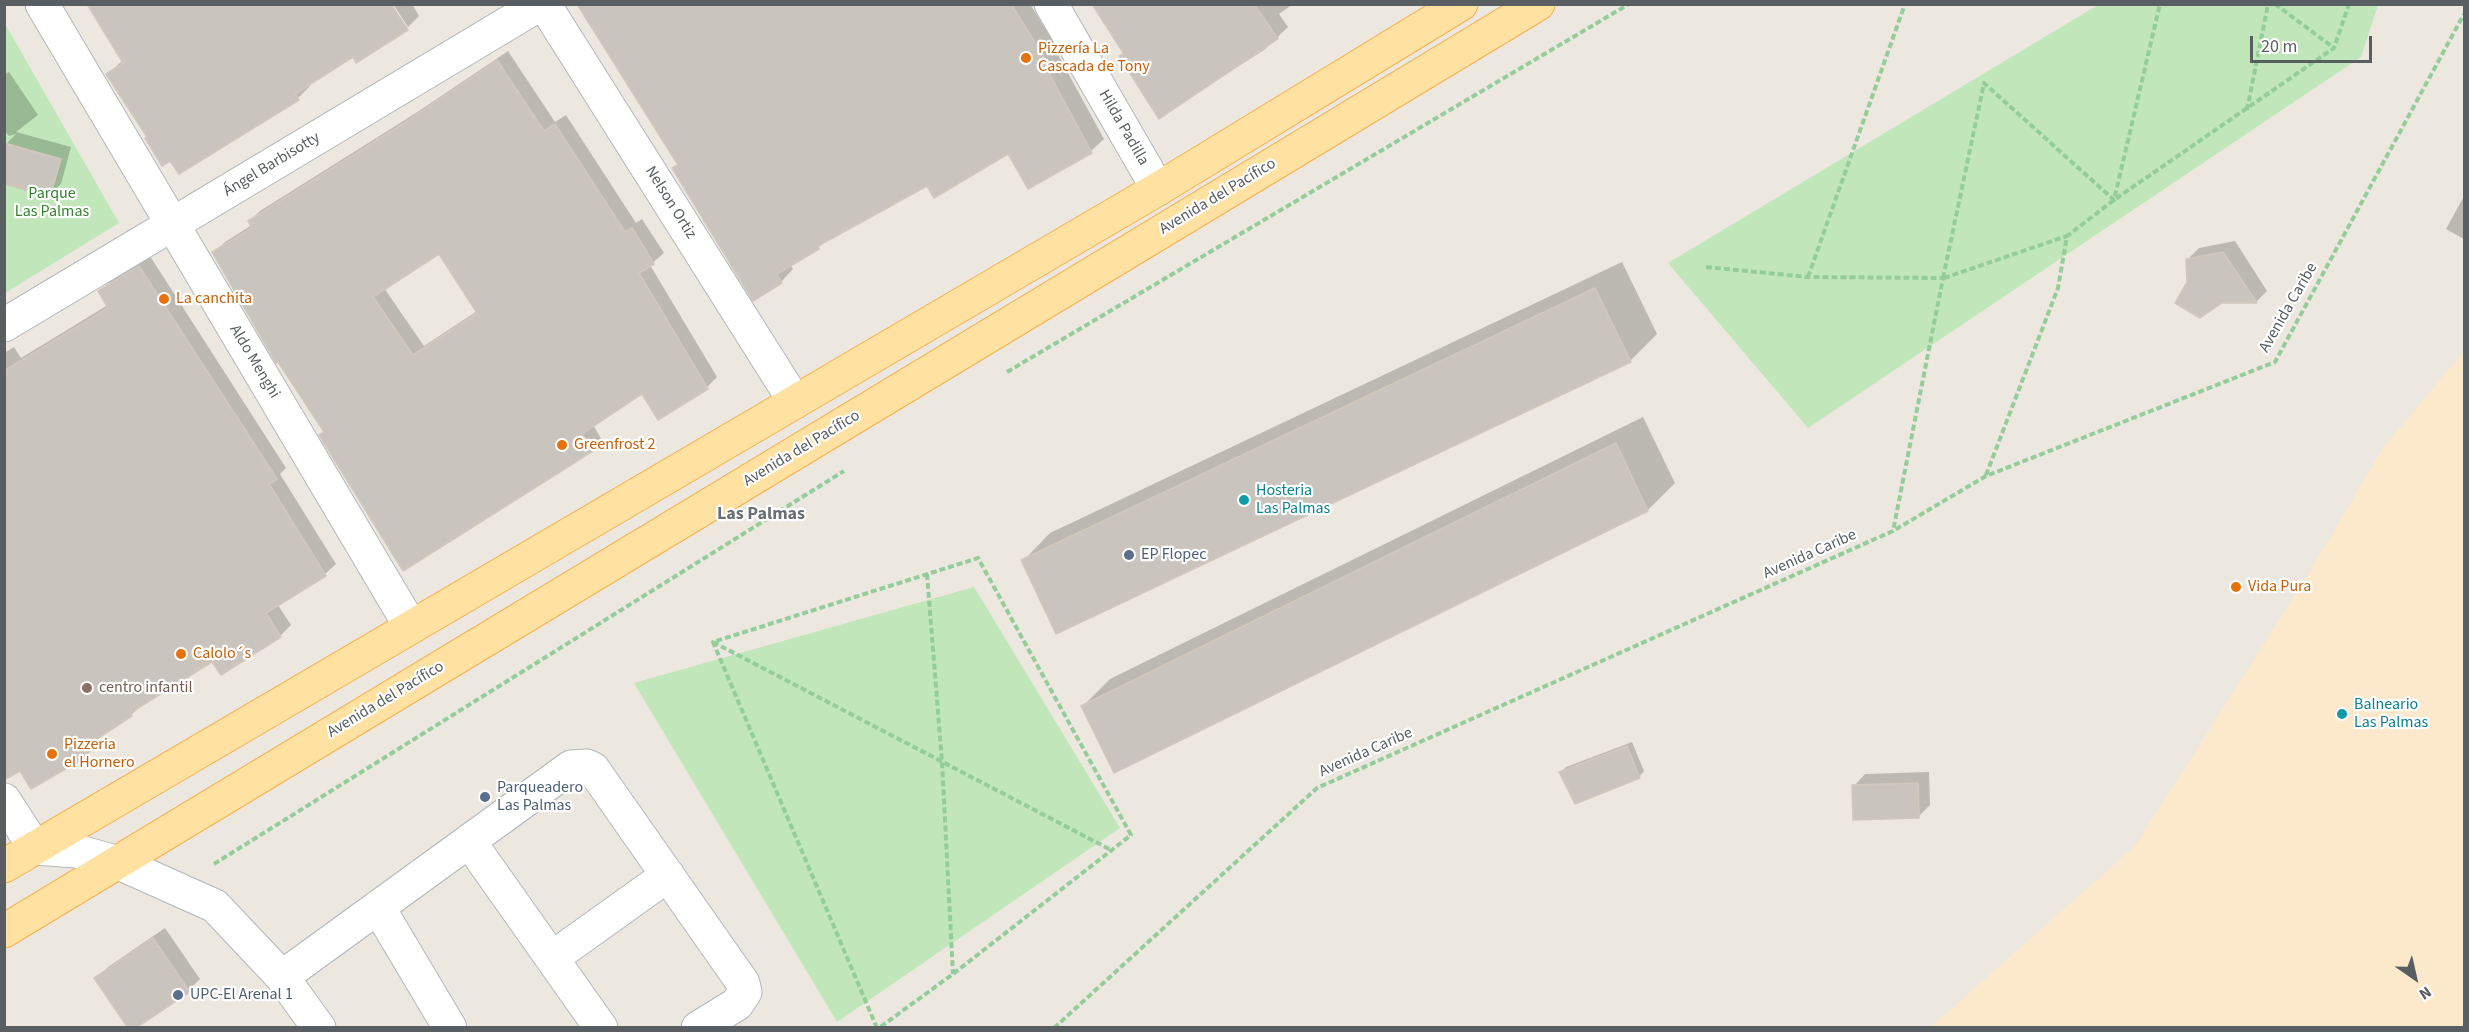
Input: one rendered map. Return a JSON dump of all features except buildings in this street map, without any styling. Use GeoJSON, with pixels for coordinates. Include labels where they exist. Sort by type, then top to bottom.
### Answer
{"type":"FeatureCollection","features":[{"type":"Feature","properties":{"kind":"main road"},"geometry":{"type":"LineString","coordinates":[[4,866],[1158,189],[1461,4]]}},
{"type":"Feature","properties":{"kind":"main road","name":"Avenida del Pacífico"},"geometry":{"type":"LineString","coordinates":[[4,931],[1539,4]]}},
{"type":"Feature","properties":{"kind":"street","name":"Aldo Menghi"},"geometry":{"type":"LineString","coordinates":[[42,4],[411,627]]}},
{"type":"Feature","properties":{"kind":"street","name":"Ángel Barbisotty"},"geometry":{"type":"LineString","coordinates":[[4,325],[540,4]]}},
{"type":"Feature","properties":{"kind":"street","name":"Nelson Ortiz"},"geometry":{"type":"LineString","coordinates":[[544,4],[795,402]]}},
{"type":"Feature","properties":{"kind":"street","name":"Hilda Padilla"},"geometry":{"type":"LineString","coordinates":[[1051,4],[1158,189]]}},
{"type":"Feature","properties":{"kind":"street"},"geometry":{"type":"LineString","coordinates":[[282,977],[571,768],[587,766],[593,769],[743,983],[745,992],[737,1004],[698,1028]]}},
{"type":"Feature","properties":{"kind":"street"},"geometry":{"type":"LineString","coordinates":[[4,800],[34,848],[75,850],[119,863],[215,906],[282,977],[319,1028]]}},
{"type":"Feature","properties":{"kind":"street"},"geometry":{"type":"LineString","coordinates":[[469,842],[601,1028]]}},
{"type":"Feature","properties":{"kind":"street"},"geometry":{"type":"LineString","coordinates":[[552,958],[668,875]]}},
{"type":"Feature","properties":{"kind":"street"},"geometry":{"type":"LineString","coordinates":[[378,907],[450,1028]]}},
{"type":"Feature","properties":{"kind":"path"},"geometry":{"type":"LineString","coordinates":[[1003,375],[1629,4]]}},
{"type":"Feature","properties":{"kind":"path"},"geometry":{"type":"LineString","coordinates":[[1808,277],[1905,4]]}},
{"type":"Feature","properties":{"kind":"path"},"geometry":{"type":"LineString","coordinates":[[2114,200],[2160,4]]}},
{"type":"Feature","properties":{"kind":"path"},"geometry":{"type":"LineString","coordinates":[[2247,110],[2268,4]]}},
{"type":"Feature","properties":{"kind":"path"},"geometry":{"type":"LineString","coordinates":[[2275,4],[2334,48]]}},
{"type":"Feature","properties":{"kind":"path"},"geometry":{"type":"LineString","coordinates":[[1706,267],[1808,277],[1943,278],[2067,236],[2114,200],[2334,48],[2349,4]]}},
{"type":"Feature","properties":{"kind":"path","name":"Avenida Caribe"},"geometry":{"type":"LineString","coordinates":[[1054,1028],[1317,788],[1893,531],[1986,476],[2275,362],[2464,14]]}},
{"type":"Feature","properties":{"kind":"path"},"geometry":{"type":"LineString","coordinates":[[1893,531],[1984,83],[2114,200]]}},
{"type":"Feature","properties":{"kind":"path"},"geometry":{"type":"LineString","coordinates":[[1986,476],[2058,288],[2067,236]]}},
{"type":"Feature","properties":{"kind":"path"},"geometry":{"type":"LineString","coordinates":[[175,888],[851,467]]}},
{"type":"Feature","properties":{"kind":"path"},"geometry":{"type":"LineString","coordinates":[[978,558],[1131,835],[953,974],[878,1028],[713,642],[978,558]]}},
{"type":"Feature","properties":{"kind":"path"},"geometry":{"type":"LineString","coordinates":[[927,574],[942,762],[953,974]]}},
{"type":"Feature","properties":{"kind":"path"},"geometry":{"type":"LineString","coordinates":[[713,642],[1113,851]]}},
{"type":"Feature","properties":{"kind":"green space"},"geometry":{"type":"Polygon","coordinates":[[[2098,5],[2378,5],[2361,57],[1808,428],[1668,263],[2098,5]]]}},
{"type":"Feature","properties":{"kind":"green space","name":"Parque Las Palmas"},"geometry":{"type":"Polygon","coordinates":[[[4,22],[119,223],[5,293],[4,293],[4,22]]]}},
{"type":"Feature","properties":{"kind":"green space"},"geometry":{"type":"Polygon","coordinates":[[[974,587],[1120,828],[837,1022],[634,683],[974,587]]]}},
{"type":"Feature","properties":{"kind":"sand","name":"Balneario Las Palmas"},"geometry":{"type":"Polygon","coordinates":[[[2464,351],[2464,1027],[1931,1027],[2135,846],[2303,583],[2383,448],[2464,351]]]}},
{"type":"Feature","properties":{"kind":"place","name":"Pizzería La Cascada de Tony"},"geometry":{"type":"Point","coordinates":[1026,58]}},
{"type":"Feature","properties":{"kind":"place","name":"La canchita"},"geometry":{"type":"Point","coordinates":[164,299]}},
{"type":"Feature","properties":{"kind":"place","name":"Greenfrost 2"},"geometry":{"type":"Point","coordinates":[562,445]}},
{"type":"Feature","properties":{"kind":"place","name":"Hosteria Las Palmas"},"geometry":{"type":"Point","coordinates":[1244,500]}},
{"type":"Feature","properties":{"kind":"place","name":"EP Flopec"},"geometry":{"type":"Point","coordinates":[1129,555]}},
{"type":"Feature","properties":{"kind":"place","name":"Vida Pura"},"geometry":{"type":"Point","coordinates":[2236,587]}},
{"type":"Feature","properties":{"kind":"place","name":"Calolo´s"},"geometry":{"type":"Point","coordinates":[181,654]}},
{"type":"Feature","properties":{"kind":"place","name":"centro infantil"},"geometry":{"type":"Point","coordinates":[87,688]}},
{"type":"Feature","properties":{"kind":"place","name":"Balneario Las Palmas"},"geometry":{"type":"Point","coordinates":[2342,714]}},
{"type":"Feature","properties":{"kind":"place","name":"Pizzeria el Hornero"},"geometry":{"type":"Point","coordinates":[52,754]}},
{"type":"Feature","properties":{"kind":"place","name":"Parqueadero Las Palmas"},"geometry":{"type":"Point","coordinates":[485,797]}},
{"type":"Feature","properties":{"kind":"place","name":"UPC-El Arenal 1"},"geometry":{"type":"Point","coordinates":[178,995]}},
{"type":"Feature","properties":{"kind":"district","name":"Las Palmas"},"geometry":{"type":"Point","coordinates":[761,515]}}]}
